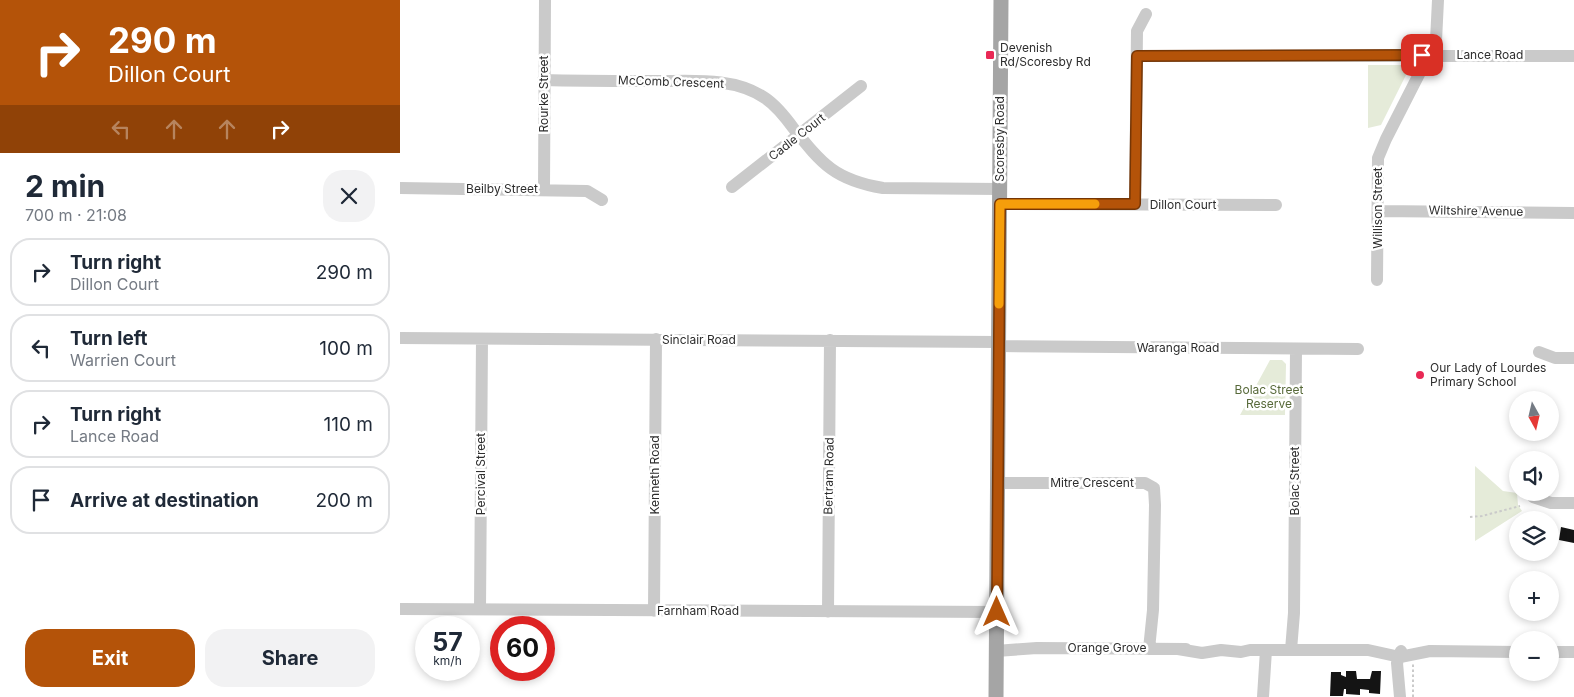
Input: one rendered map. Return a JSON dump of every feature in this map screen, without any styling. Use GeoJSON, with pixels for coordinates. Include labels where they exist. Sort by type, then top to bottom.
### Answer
{"type":"FeatureCollection","features":[{"type":"Feature","properties":{"kind":"main road","name":"Scoresby Road"},"geometry":{"type":"LineString","coordinates":[[996,697],[1001,0]]}},
{"type":"Feature","properties":{"kind":"street","name":"Rourke Street"},"geometry":{"type":"LineString","coordinates":[[544,189],[545,0]]}},
{"type":"Feature","properties":{"kind":"street","name":"Willison Street"},"geometry":{"type":"LineString","coordinates":[[1378,280],[1378,158],[1430,55],[1437,36],[1438,0]]}},
{"type":"Feature","properties":{"kind":"street"},"geometry":{"type":"LineString","coordinates":[[1135,204],[1137,31],[1146,14]]}},
{"type":"Feature","properties":{"kind":"street","name":"Lance Road"},"geometry":{"type":"LineString","coordinates":[[1137,56],[1574,56]]}},
{"type":"Feature","properties":{"kind":"street","name":"McComb Crescent"},"geometry":{"type":"LineString","coordinates":[[544,80],[708,82],[736,85],[765,98],[779,110],[812,152],[825,164],[847,178],[864,185],[883,188],[1000,189]]}},
{"type":"Feature","properties":{"kind":"street","name":"Cadle Court"},"geometry":{"type":"LineString","coordinates":[[732,187],[862,86]]}},
{"type":"Feature","properties":{"kind":"street","name":"Beilby Street"},"geometry":{"type":"LineString","coordinates":[[400,188],[587,190],[602,200]]}},
{"type":"Feature","properties":{"kind":"street","name":"Dillon Court"},"geometry":{"type":"LineString","coordinates":[[1000,204],[1276,205]]}},
{"type":"Feature","properties":{"kind":"street","name":"Wiltshire Avenue"},"geometry":{"type":"LineString","coordinates":[[1378,210],[1574,213]]}},
{"type":"Feature","properties":{"kind":"street","name":"Sinclair Road"},"geometry":{"type":"LineString","coordinates":[[400,338],[830,340],[998,344]]}},
{"type":"Feature","properties":{"kind":"street","name":"Percival Street"},"geometry":{"type":"LineString","coordinates":[[480,609],[482,338]]}},
{"type":"Feature","properties":{"kind":"street","name":"Kenneth Road"},"geometry":{"type":"LineString","coordinates":[[654,611],[656,339]]}},
{"type":"Feature","properties":{"kind":"street","name":"Bertram Road"},"geometry":{"type":"LineString","coordinates":[[828,612],[830,340]]}},
{"type":"Feature","properties":{"kind":"street","name":"Waranga Road"},"geometry":{"type":"LineString","coordinates":[[998,344],[1358,349]]}},
{"type":"Feature","properties":{"kind":"street","name":"Bolac Street"},"geometry":{"type":"LineString","coordinates":[[1294,650],[1296,349]]}},
{"type":"Feature","properties":{"kind":"street"},"geometry":{"type":"LineString","coordinates":[[1539,352],[1555,358],[1574,358]]}},
{"type":"Feature","properties":{"kind":"street","name":"Mitre Crescent"},"geometry":{"type":"LineString","coordinates":[[997,483],[1145,483],[1154,488],[1152,649]]}},
{"type":"Feature","properties":{"kind":"street"},"geometry":{"type":"LineString","coordinates":[[1544,501],[1550,503],[1574,503]]}},
{"type":"Feature","properties":{"kind":"street","name":"Farnham Road"},"geometry":{"type":"LineString","coordinates":[[400,609],[997,612]]}},
{"type":"Feature","properties":{"kind":"street","name":"Orange Grove"},"geometry":{"type":"LineString","coordinates":[[996,647],[1178,649],[1218,645],[1259,650],[1368,650],[1382,647],[1404,657],[1417,648],[1430,651],[1509,652]]}},
{"type":"Feature","properties":{"kind":"street"},"geometry":{"type":"LineString","coordinates":[[1259,650],[1263,697]]}},
{"type":"Feature","properties":{"kind":"street"},"geometry":{"type":"LineString","coordinates":[[1559,652],[1574,652]]}},
{"type":"Feature","properties":{"kind":"street"},"geometry":{"type":"LineString","coordinates":[[1400,692],[1404,657]]}},
{"type":"Feature","properties":{"kind":"path"},"geometry":{"type":"LineString","coordinates":[[1470,517],[1482,516],[1520,506]]}},
{"type":"Feature","properties":{"kind":"path"},"geometry":{"type":"LineString","coordinates":[[1404,657],[1413,697]]}},
{"type":"Feature","properties":{"kind":"green space"},"geometry":{"type":"Polygon","coordinates":[[[1368,65],[1407,65],[1409,69],[1381,125],[1368,128],[1368,65]]]}},
{"type":"Feature","properties":{"kind":"green space","name":"Bolac Street Reserve"},"geometry":{"type":"Polygon","coordinates":[[[1270,360],[1282,360],[1286,364],[1285,415],[1240,415],[1270,360]]]}},
{"type":"Feature","properties":{"kind":"green space"},"geometry":{"type":"Polygon","coordinates":[[[1475,466],[1503,491],[1509,492],[1509,501],[1518,501],[1522,511],[1509,511],[1509,519],[1475,541],[1475,466]]]}},
{"type":"Feature","properties":{"kind":"building"},"geometry":{"type":"Polygon","coordinates":[[[1561,527],[1574,530],[1574,543],[1559,540],[1561,527]]]}},
{"type":"Feature","properties":{"kind":"building"},"geometry":{"type":"Polygon","coordinates":[[[1346,671],[1356,671],[1357,679],[1370,679],[1372,671],[1381,671],[1380,694],[1369,693],[1369,690],[1360,689],[1360,695],[1346,694],[1346,689],[1344,689],[1343,696],[1330,696],[1331,672],[1341,672],[1341,675],[1346,677],[1346,671]]]}},
{"type":"Feature","properties":{"kind":"slow traffic"},"geometry":{"type":"LineString","coordinates":[[999,304],[1000,204],[1095,204]]}},
{"type":"Feature","properties":{"kind":"place","name":"Devenish Rd/Scoresby Rd"},"geometry":{"type":"Point","coordinates":[990,55]}},
{"type":"Feature","properties":{"kind":"place","name":"Our Lady of Lourdes Primary School"},"geometry":{"type":"Point","coordinates":[1420,375]}},
{"type":"Feature","properties":{"kind":"route"},"geometry":{"type":"LineString","coordinates":[[997,612],[1000,204],[1135,204],[1137,56],[1422,55]]}}]}
